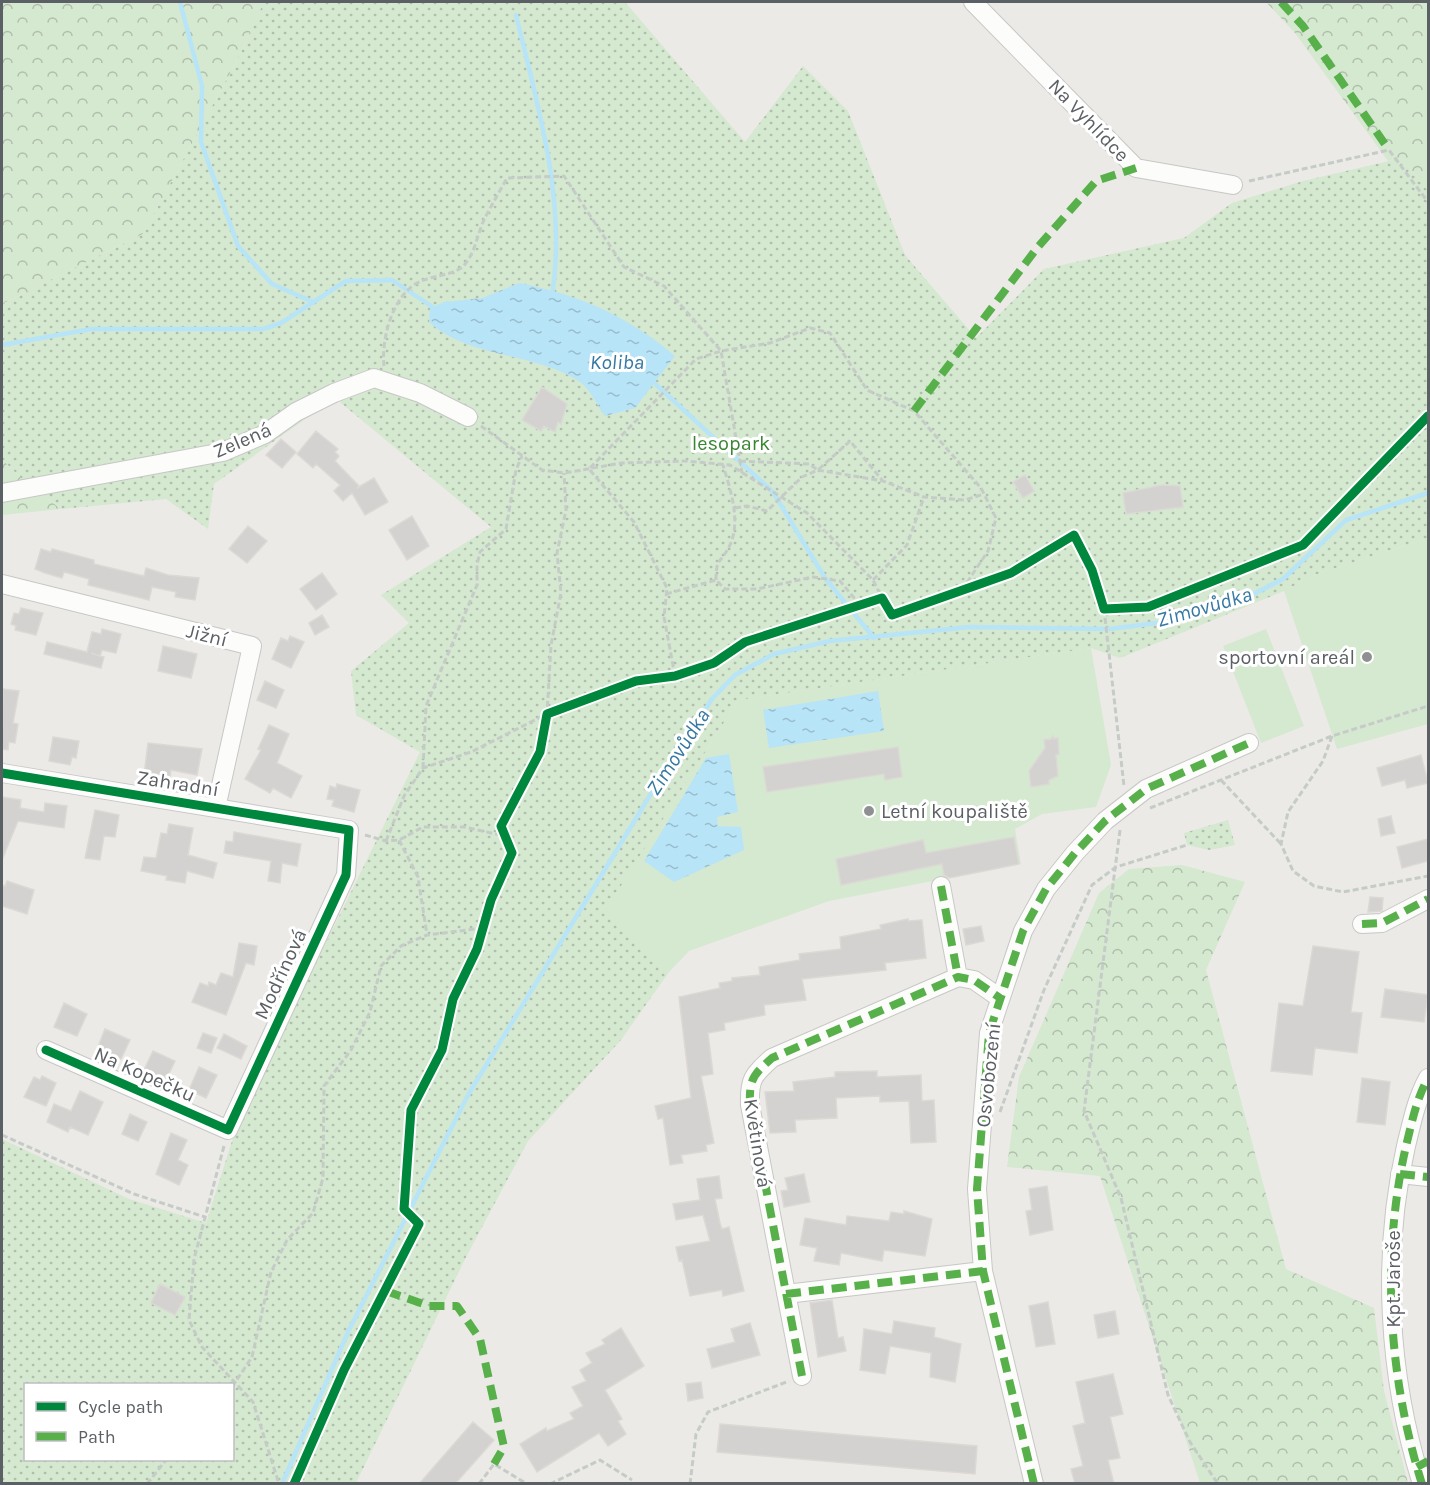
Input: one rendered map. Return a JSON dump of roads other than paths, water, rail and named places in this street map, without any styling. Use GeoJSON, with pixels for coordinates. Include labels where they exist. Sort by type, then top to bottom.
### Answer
{"type":"FeatureCollection","features":[{"type":"Feature","properties":{"kind":"street","name":"Na Vyhlídce"},"geometry":{"type":"LineString","coordinates":[[973,2],[1136,168],[1233,185]]}},
{"type":"Feature","properties":{"kind":"street","name":"Zelená"},"geometry":{"type":"LineString","coordinates":[[2,494],[223,452],[265,434],[296,412],[334,393],[374,378],[420,393],[468,417]]}},
{"type":"Feature","properties":{"kind":"street","name":"Jižní"},"geometry":{"type":"LineString","coordinates":[[2,584],[252,646],[216,808]]}},
{"type":"Feature","properties":{"kind":"street","name":"Osvobození"},"geometry":{"type":"LineString","coordinates":[[1034,1484],[983,1271],[976,1189],[989,1033],[1023,932],[1046,889],[1105,821],[1133,807],[1152,786],[1249,743]]}},
{"type":"Feature","properties":{"kind":"street","name":"Zahradní"},"geometry":{"type":"LineString","coordinates":[[2,772],[349,830]]}},
{"type":"Feature","properties":{"kind":"street","name":"Modřínová"},"geometry":{"type":"LineString","coordinates":[[228,1130],[346,874],[349,830]]}},
{"type":"Feature","properties":{"kind":"street"},"geometry":{"type":"LineString","coordinates":[[941,886],[958,977],[974,980],[1000,998]]}},
{"type":"Feature","properties":{"kind":"street"},"geometry":{"type":"LineString","coordinates":[[1362,924],[1382,922],[1428,899]]}},
{"type":"Feature","properties":{"kind":"street","name":"Květinová"},"geometry":{"type":"LineString","coordinates":[[802,1376],[750,1105],[749,1085],[756,1072],[772,1058],[958,977]]}},
{"type":"Feature","properties":{"kind":"street","name":"Na Kopečku"},"geometry":{"type":"LineString","coordinates":[[46,1050],[228,1130]]}},
{"type":"Feature","properties":{"kind":"street","name":"Kpt. Jaroše"},"geometry":{"type":"LineString","coordinates":[[1422,1470],[1407,1432],[1392,1336],[1393,1222],[1400,1174],[1418,1097],[1428,1077]]}},
{"type":"Feature","properties":{"kind":"street"},"geometry":{"type":"LineString","coordinates":[[1400,1174],[1428,1177]]}},
{"type":"Feature","properties":{"kind":"street"},"geometry":{"type":"LineString","coordinates":[[786,1294],[983,1271]]}},
{"type":"Feature","properties":{"kind":"water","name":"Koliba"},"geometry":{"type":"Polygon","coordinates":[[[519,283],[562,294],[602,309],[639,329],[675,356],[635,408],[605,416],[580,382],[544,365],[463,342],[445,334],[429,322],[430,308],[444,302],[482,298],[519,283]]]}},
{"type":"Feature","properties":{"kind":"water"},"geometry":{"type":"Polygon","coordinates":[[[878,691],[884,731],[769,748],[763,710],[878,691]]]}},
{"type":"Feature","properties":{"kind":"water"},"geometry":{"type":"Polygon","coordinates":[[[729,754],[738,812],[717,817],[718,826],[741,827],[744,850],[674,882],[644,861],[706,758],[729,754]]]}},
{"type":"Feature","properties":{"kind":"waterway"},"geometry":{"type":"LineString","coordinates":[[180,2],[202,86],[201,142],[238,246],[272,284],[313,302]]}},
{"type":"Feature","properties":{"kind":"waterway"},"geometry":{"type":"LineString","coordinates":[[516,15],[541,120],[553,190],[556,261],[552,296]]}},
{"type":"Feature","properties":{"kind":"waterway"},"geometry":{"type":"LineString","coordinates":[[2,345],[91,329],[263,329],[281,323],[346,281],[392,280],[434,308]]}},
{"type":"Feature","properties":{"kind":"waterway"},"geometry":{"type":"LineString","coordinates":[[652,381],[773,492],[825,578],[874,638]]}},
{"type":"Feature","properties":{"kind":"waterway","name":"Zimovůdka"},"geometry":{"type":"LineString","coordinates":[[282,1484],[348,1332],[468,1095],[655,787],[712,699],[735,675],[774,654],[830,641],[970,627],[1109,629],[1165,622],[1240,601],[1283,579],[1346,520],[1428,493]]}},
{"type":"Feature","properties":{"kind":"place","name":"sportovní areál"},"geometry":{"type":"Point","coordinates":[1367,657]}},
{"type":"Feature","properties":{"kind":"place","name":"Letní koupaliště"},"geometry":{"type":"Point","coordinates":[869,811]}},
{"type":"Feature","properties":{"kind":"park label","name":"lesopark"},"geometry":{"type":"Point","coordinates":[731,443]}}]}
